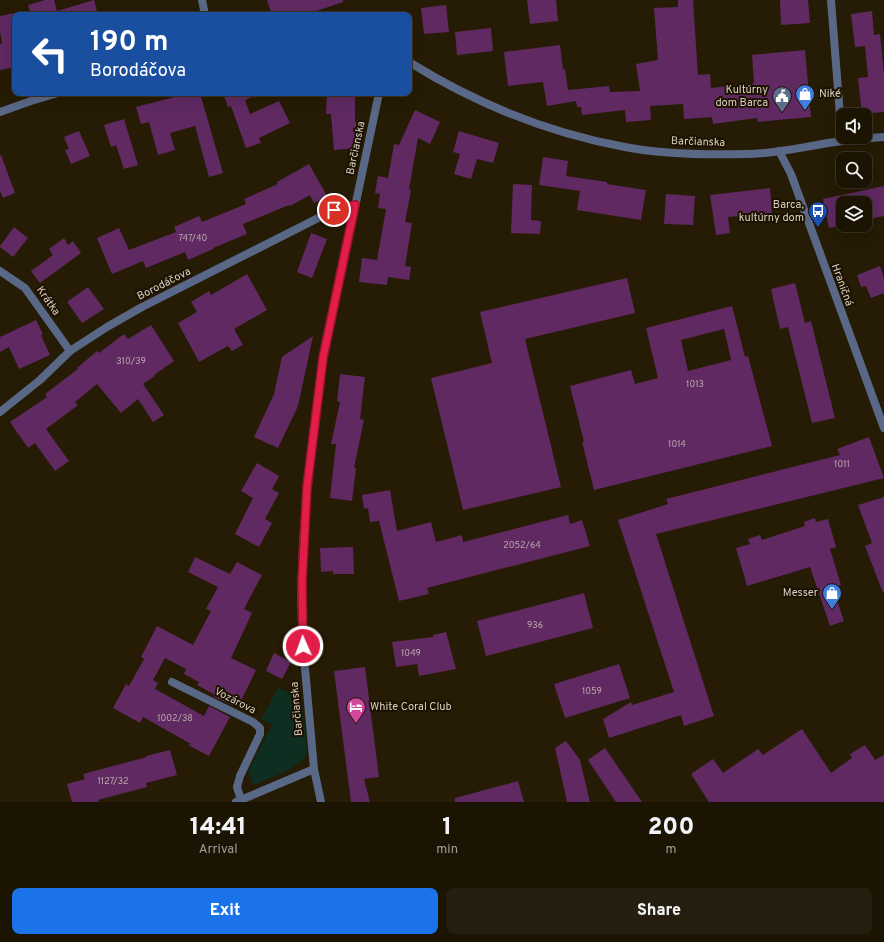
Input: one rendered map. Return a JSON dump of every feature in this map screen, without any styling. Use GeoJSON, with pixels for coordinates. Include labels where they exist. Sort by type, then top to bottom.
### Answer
{"type":"FeatureCollection","features":[{"type":"Feature","properties":{"kind":"street"},"geometry":{"type":"LineString","coordinates":[[202,0],[204,12]]}},
{"type":"Feature","properties":{"kind":"street"},"geometry":{"type":"LineString","coordinates":[[831,0],[839,108]]}},
{"type":"Feature","properties":{"kind":"street","name":"Barčianska"},"geometry":{"type":"LineString","coordinates":[[412,64],[429,75],[475,99],[516,117],[625,148],[670,152],[747,154],[836,142]]}},
{"type":"Feature","properties":{"kind":"street"},"geometry":{"type":"LineString","coordinates":[[0,112],[48,96]]}},
{"type":"Feature","properties":{"kind":"street","name":"Barčianska"},"geometry":{"type":"LineString","coordinates":[[321,802],[314,769],[303,646],[301,595],[307,487],[323,358],[378,96]]}},
{"type":"Feature","properties":{"kind":"street","name":"Barčianska"},"geometry":{"type":"LineString","coordinates":[[872,138],[884,137]]}},
{"type":"Feature","properties":{"kind":"street","name":"Hraničná"},"geometry":{"type":"LineString","coordinates":[[778,151],[790,174],[884,428]]}},
{"type":"Feature","properties":{"kind":"street","name":"Borodáčova"},"geometry":{"type":"LineString","coordinates":[[0,412],[40,380],[70,351],[107,327],[142,307],[334,210],[355,205]]}},
{"type":"Feature","properties":{"kind":"street","name":"Krátka"},"geometry":{"type":"LineString","coordinates":[[0,271],[25,288],[70,351]]}},
{"type":"Feature","properties":{"kind":"street","name":"Vozárova"},"geometry":{"type":"LineString","coordinates":[[172,682],[254,722],[260,728],[260,734],[240,776],[237,787],[238,801],[314,769]]}},
{"type":"Feature","properties":{"kind":"green space"},"geometry":{"type":"Polygon","coordinates":[[[278,688],[301,698],[306,736],[306,754],[298,764],[253,785],[248,771],[272,725],[261,719],[278,688]]]}},
{"type":"Feature","properties":{"kind":"building"},"geometry":{"type":"Polygon","coordinates":[[[45,0],[54,0],[57,11],[94,0],[97,12],[30,12],[28,5],[45,0]]]}},
{"type":"Feature","properties":{"kind":"building"},"geometry":{"type":"Polygon","coordinates":[[[267,0],[343,0],[343,2],[314,12],[271,12],[267,0]]]}},
{"type":"Feature","properties":{"kind":"building"},"geometry":{"type":"Polygon","coordinates":[[[527,0],[556,0],[558,21],[530,24],[527,0]]]}},
{"type":"Feature","properties":{"kind":"building"},"geometry":{"type":"Polygon","coordinates":[[[678,0],[693,0],[698,75],[710,74],[711,88],[754,83],[752,55],[805,50],[811,117],[758,122],[757,118],[713,124],[712,117],[684,119],[683,104],[650,106],[651,120],[626,122],[625,110],[582,115],[581,107],[577,107],[576,101],[547,106],[543,82],[508,86],[504,52],[560,45],[563,70],[565,69],[568,90],[609,86],[610,92],[640,91],[636,64],[658,60],[654,8],[678,7],[678,0]]]}},
{"type":"Feature","properties":{"kind":"building"},"geometry":{"type":"Polygon","coordinates":[[[780,0],[808,0],[810,23],[781,25],[780,0]]]}},
{"type":"Feature","properties":{"kind":"building"},"geometry":{"type":"Polygon","coordinates":[[[446,5],[449,32],[424,34],[421,8],[446,5]]]}},
{"type":"Feature","properties":{"kind":"building"},"geometry":{"type":"Polygon","coordinates":[[[872,11],[874,35],[880,34],[884,75],[884,112],[872,113],[872,108],[861,108],[858,78],[868,77],[865,46],[855,47],[851,14],[872,11]]]}},
{"type":"Feature","properties":{"kind":"building"},"geometry":{"type":"Polygon","coordinates":[[[12,14],[12,68],[0,70],[0,44],[2,43],[0,16],[12,14]]]}},
{"type":"Feature","properties":{"kind":"building"},"geometry":{"type":"Polygon","coordinates":[[[491,28],[493,51],[457,55],[455,32],[491,28]]]}},
{"type":"Feature","properties":{"kind":"building"},"geometry":{"type":"Polygon","coordinates":[[[178,96],[201,96],[223,173],[209,177],[195,126],[170,133],[175,150],[158,155],[149,122],[141,124],[136,107],[178,96]]]}},
{"type":"Feature","properties":{"kind":"building"},"geometry":{"type":"Polygon","coordinates":[[[224,96],[254,96],[245,100],[250,114],[279,101],[290,123],[259,138],[261,143],[246,148],[231,106],[228,107],[224,96]]]}},
{"type":"Feature","properties":{"kind":"building"},"geometry":{"type":"Polygon","coordinates":[[[327,96],[355,96],[355,122],[358,148],[334,150],[331,114],[326,114],[327,96]]]}},
{"type":"Feature","properties":{"kind":"building"},"geometry":{"type":"Polygon","coordinates":[[[415,110],[440,122],[430,144],[418,138],[405,222],[412,223],[405,266],[411,267],[409,280],[388,277],[387,285],[359,282],[362,258],[377,260],[386,209],[378,208],[380,194],[375,193],[378,176],[388,178],[394,144],[399,145],[415,110]]]}},
{"type":"Feature","properties":{"kind":"building"},"geometry":{"type":"Polygon","coordinates":[[[124,119],[138,165],[124,169],[116,145],[111,147],[104,125],[124,119]]]}},
{"type":"Feature","properties":{"kind":"building"},"geometry":{"type":"Polygon","coordinates":[[[79,131],[90,156],[71,164],[65,150],[69,149],[64,137],[79,131]]]}},
{"type":"Feature","properties":{"kind":"building"},"geometry":{"type":"Polygon","coordinates":[[[459,131],[499,143],[493,163],[477,159],[471,179],[454,174],[460,154],[453,152],[459,131]]]}},
{"type":"Feature","properties":{"kind":"building"},"geometry":{"type":"Polygon","coordinates":[[[1,155],[15,193],[3,198],[0,191],[1,155]]]}},
{"type":"Feature","properties":{"kind":"building"},"geometry":{"type":"Polygon","coordinates":[[[543,157],[568,161],[566,176],[646,190],[641,220],[577,210],[580,191],[539,185],[543,157]]]}},
{"type":"Feature","properties":{"kind":"building"},"geometry":{"type":"Polygon","coordinates":[[[309,164],[327,196],[314,203],[310,195],[290,206],[289,205],[243,224],[247,234],[188,260],[185,252],[146,268],[143,261],[112,274],[97,238],[119,228],[129,250],[176,232],[174,227],[199,216],[202,222],[246,204],[244,199],[278,184],[277,182],[309,164]]]}},
{"type":"Feature","properties":{"kind":"building"},"geometry":{"type":"Polygon","coordinates":[[[513,184],[532,185],[531,220],[541,221],[540,234],[511,233],[513,184]]]}},
{"type":"Feature","properties":{"kind":"building"},"geometry":{"type":"Polygon","coordinates":[[[884,186],[884,216],[872,219],[872,196],[837,196],[884,186]]]}},
{"type":"Feature","properties":{"kind":"building"},"geometry":{"type":"Polygon","coordinates":[[[770,188],[772,214],[728,217],[730,233],[716,235],[710,195],[770,188]]]}},
{"type":"Feature","properties":{"kind":"building"},"geometry":{"type":"Polygon","coordinates":[[[666,194],[695,196],[693,225],[664,224],[666,194]]]}},
{"type":"Feature","properties":{"kind":"building"},"geometry":{"type":"Polygon","coordinates":[[[836,196],[836,226],[829,228],[823,199],[836,196]]]}},
{"type":"Feature","properties":{"kind":"building"},"geometry":{"type":"Polygon","coordinates":[[[14,227],[28,238],[13,257],[0,246],[14,227]]]}},
{"type":"Feature","properties":{"kind":"building"},"geometry":{"type":"Polygon","coordinates":[[[311,233],[327,239],[312,278],[297,272],[311,233]]]}},
{"type":"Feature","properties":{"kind":"building"},"geometry":{"type":"Polygon","coordinates":[[[64,238],[68,245],[73,241],[81,253],[40,283],[31,271],[53,255],[49,249],[64,238]]]}},
{"type":"Feature","properties":{"kind":"building"},"geometry":{"type":"Polygon","coordinates":[[[880,266],[884,278],[884,293],[871,298],[866,286],[861,287],[857,275],[880,266]]]}},
{"type":"Feature","properties":{"kind":"building"},"geometry":{"type":"Polygon","coordinates":[[[247,274],[267,310],[234,329],[243,345],[232,351],[228,346],[199,362],[178,323],[197,312],[191,302],[209,291],[211,295],[247,274]]]}},
{"type":"Feature","properties":{"kind":"building"},"geometry":{"type":"Polygon","coordinates":[[[627,278],[635,313],[525,339],[561,487],[463,510],[431,378],[492,363],[480,312],[627,278]]]}},
{"type":"Feature","properties":{"kind":"building"},"geometry":{"type":"Polygon","coordinates":[[[795,283],[805,323],[811,321],[835,418],[812,423],[788,327],[780,329],[771,289],[795,283]]]}},
{"type":"Feature","properties":{"kind":"building"},"geometry":{"type":"Polygon","coordinates":[[[88,287],[104,309],[82,323],[67,302],[88,287]]]}},
{"type":"Feature","properties":{"kind":"building"},"geometry":{"type":"Polygon","coordinates":[[[732,306],[745,357],[748,356],[772,446],[594,490],[570,386],[631,370],[635,384],[658,378],[646,328],[732,306]],[[724,329],[681,340],[688,371],[731,360],[724,329]]]}},
{"type":"Feature","properties":{"kind":"building"},"geometry":{"type":"Polygon","coordinates":[[[36,320],[43,334],[41,335],[50,355],[19,369],[9,347],[0,352],[0,337],[36,320]]]}},
{"type":"Feature","properties":{"kind":"building"},"geometry":{"type":"Polygon","coordinates":[[[151,325],[174,361],[143,384],[164,415],[153,422],[138,399],[121,413],[97,384],[75,402],[78,405],[46,429],[69,461],[55,471],[35,443],[28,448],[10,422],[47,397],[45,394],[78,369],[77,368],[97,351],[99,353],[124,334],[128,339],[151,325]]]}},
{"type":"Feature","properties":{"kind":"building"},"geometry":{"type":"Polygon","coordinates":[[[313,336],[298,406],[278,448],[254,437],[274,394],[282,357],[313,336]]]}},
{"type":"Feature","properties":{"kind":"building"},"geometry":{"type":"Polygon","coordinates":[[[340,374],[365,377],[360,419],[364,420],[354,468],[356,468],[352,501],[330,498],[336,444],[331,444],[340,402],[337,401],[340,374]]]}},
{"type":"Feature","properties":{"kind":"building"},"geometry":{"type":"Polygon","coordinates":[[[869,437],[884,478],[656,534],[714,716],[684,726],[681,715],[609,738],[603,719],[631,702],[632,705],[674,692],[618,520],[668,504],[666,499],[840,455],[837,449],[869,437]]]}},
{"type":"Feature","properties":{"kind":"building"},"geometry":{"type":"Polygon","coordinates":[[[257,463],[279,476],[272,489],[279,493],[265,519],[272,523],[259,547],[235,534],[253,498],[241,491],[257,463]]]}},
{"type":"Feature","properties":{"kind":"building"},"geometry":{"type":"Polygon","coordinates":[[[390,490],[397,531],[431,522],[436,542],[462,535],[463,542],[568,515],[570,524],[582,520],[590,546],[427,588],[429,594],[399,601],[379,521],[370,522],[368,508],[364,509],[362,495],[390,490]]]}},
{"type":"Feature","properties":{"kind":"building"},"geometry":{"type":"Polygon","coordinates":[[[884,497],[883,593],[865,546],[872,543],[858,505],[884,497]]]}},
{"type":"Feature","properties":{"kind":"building"},"geometry":{"type":"Polygon","coordinates":[[[815,518],[816,522],[828,519],[836,547],[830,549],[841,585],[833,588],[844,621],[830,626],[810,567],[747,586],[736,548],[750,544],[748,539],[760,535],[762,540],[805,526],[804,522],[815,518]]]}},
{"type":"Feature","properties":{"kind":"building"},"geometry":{"type":"Polygon","coordinates":[[[353,547],[354,574],[333,574],[333,571],[321,572],[320,548],[353,547]]]}},
{"type":"Feature","properties":{"kind":"building"},"geometry":{"type":"Polygon","coordinates":[[[195,557],[230,574],[237,562],[262,575],[244,609],[252,613],[231,658],[256,670],[238,707],[214,697],[215,695],[197,685],[199,682],[184,674],[186,669],[165,658],[153,680],[158,683],[155,689],[204,716],[209,706],[230,717],[209,756],[188,745],[191,744],[143,717],[140,723],[113,708],[126,684],[129,686],[144,659],[141,657],[157,626],[193,645],[211,611],[206,609],[218,587],[188,572],[195,557]]]}},
{"type":"Feature","properties":{"kind":"building"},"geometry":{"type":"Polygon","coordinates":[[[584,593],[593,628],[486,656],[477,621],[584,593]]]}},
{"type":"Feature","properties":{"kind":"building"},"geometry":{"type":"Polygon","coordinates":[[[446,632],[456,669],[419,676],[417,664],[396,667],[392,642],[433,637],[433,635],[446,632]]]}},
{"type":"Feature","properties":{"kind":"building"},"geometry":{"type":"Polygon","coordinates":[[[274,653],[291,662],[282,679],[266,671],[274,653]]]}},
{"type":"Feature","properties":{"kind":"building"},"geometry":{"type":"Polygon","coordinates":[[[619,664],[630,698],[565,718],[554,684],[619,664]]]}},
{"type":"Feature","properties":{"kind":"building","name":"White Coral Club"},"geometry":{"type":"Polygon","coordinates":[[[365,667],[379,777],[364,779],[370,802],[351,802],[334,671],[365,667]]]}},
{"type":"Feature","properties":{"kind":"building"},"geometry":{"type":"Polygon","coordinates":[[[802,729],[831,773],[852,758],[850,754],[865,745],[875,760],[884,755],[884,802],[709,802],[691,774],[713,759],[723,773],[758,749],[763,755],[802,729]]]}},
{"type":"Feature","properties":{"kind":"building"},"geometry":{"type":"Polygon","coordinates":[[[566,741],[580,760],[590,802],[567,802],[555,748],[566,741]]]}},
{"type":"Feature","properties":{"kind":"building"},"geometry":{"type":"Polygon","coordinates":[[[605,748],[642,802],[616,802],[588,760],[605,748]]]}},
{"type":"Feature","properties":{"kind":"building"},"geometry":{"type":"Polygon","coordinates":[[[170,750],[177,775],[146,783],[147,787],[98,800],[99,802],[72,802],[67,784],[85,779],[83,774],[170,750]]]}},
{"type":"Feature","properties":{"kind":"building"},"geometry":{"type":"Polygon","coordinates":[[[518,781],[524,802],[455,802],[455,798],[518,781]]]}},
{"type":"Feature","properties":{"kind":"place","name":"Niké"},"geometry":{"type":"Point","coordinates":[805,111]}},
{"type":"Feature","properties":{"kind":"place","name":"Kultúrny dom Barca"},"geometry":{"type":"Point","coordinates":[782,113]}},
{"type":"Feature","properties":{"kind":"place","name":"Barca, kultúrny dom"},"geometry":{"type":"Point","coordinates":[818,228]}},
{"type":"Feature","properties":{"kind":"place","name":"Messer"},"geometry":{"type":"Point","coordinates":[832,610]}},
{"type":"Feature","properties":{"kind":"place","name":"White Coral Club"},"geometry":{"type":"Point","coordinates":[356,724]}},
{"type":"Feature","properties":{"kind":"route"},"geometry":{"type":"LineString","coordinates":[[303,646],[301,595],[307,487],[323,358],[355,205],[334,210]]}}]}
